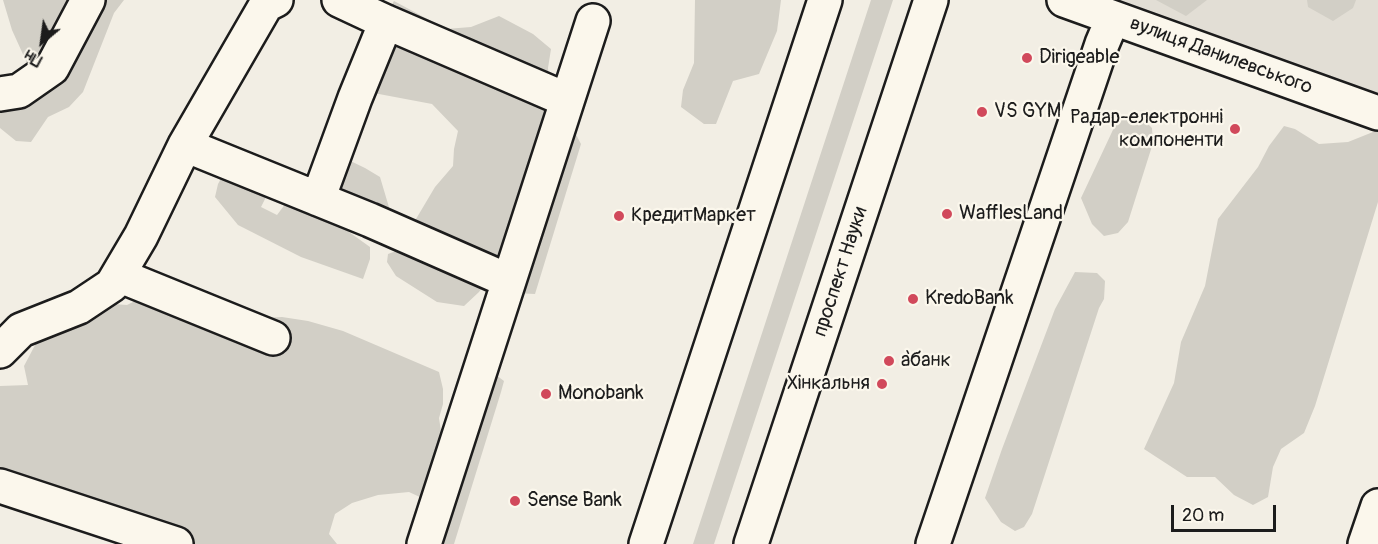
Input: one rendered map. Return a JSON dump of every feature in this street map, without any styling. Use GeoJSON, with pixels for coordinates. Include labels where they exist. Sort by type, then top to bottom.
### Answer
{"type":"FeatureCollection","features":[{"type":"Feature","properties":{"kind":"main road"},"geometry":{"type":"LineString","coordinates":[[0,94],[19,91],[52,68],[88,0]]}},
{"type":"Feature","properties":{"kind":"main road"},"geometry":{"type":"LineString","coordinates":[[0,351],[21,330],[79,307],[112,285],[141,236],[185,145],[266,5],[276,0]]}},
{"type":"Feature","properties":{"kind":"main road"},"geometry":{"type":"LineString","coordinates":[[339,0],[567,100]]}},
{"type":"Feature","properties":{"kind":"main road"},"geometry":{"type":"LineString","coordinates":[[646,544],[825,0]]}},
{"type":"Feature","properties":{"kind":"main road","name":"проспект Науки"},"geometry":{"type":"LineString","coordinates":[[751,544],[931,0]]}},
{"type":"Feature","properties":{"kind":"main road","name":"вулиця Данилевського"},"geometry":{"type":"LineString","coordinates":[[1064,0],[1378,113]]}},
{"type":"Feature","properties":{"kind":"main road"},"geometry":{"type":"LineString","coordinates":[[933,544],[1113,18]]}},
{"type":"Feature","properties":{"kind":"main road"},"geometry":{"type":"LineString","coordinates":[[424,544],[593,21]]}},
{"type":"Feature","properties":{"kind":"main road"},"geometry":{"type":"LineString","coordinates":[[318,200],[355,98],[386,22]]}},
{"type":"Feature","properties":{"kind":"main road"},"geometry":{"type":"LineString","coordinates":[[185,145],[370,220],[509,281]]}},
{"type":"Feature","properties":{"kind":"main road"},"geometry":{"type":"LineString","coordinates":[[118,275],[273,338]]}},
{"type":"Feature","properties":{"kind":"main road"},"geometry":{"type":"LineString","coordinates":[[0,486],[176,544]]}},
{"type":"Feature","properties":{"kind":"main road"},"geometry":{"type":"LineString","coordinates":[[1365,544],[1378,506]]}},
{"type":"Feature","properties":{"kind":"shaded area"},"geometry":{"type":"Polygon","coordinates":[[[3,0],[124,0],[114,13],[83,92],[69,107],[48,117],[31,142],[16,141],[0,128],[0,96],[31,72],[12,30],[3,0]]]}},
{"type":"Feature","properties":{"kind":"shaded area"},"geometry":{"type":"Polygon","coordinates":[[[695,0],[781,0],[777,31],[759,74],[733,81],[716,124],[704,124],[681,107],[683,90],[694,63],[695,0]]]}},
{"type":"Feature","properties":{"kind":"shaded area"},"geometry":{"type":"Polygon","coordinates":[[[871,0],[893,0],[714,544],[693,544],[871,0]]]}},
{"type":"Feature","properties":{"kind":"shaded area"},"geometry":{"type":"Polygon","coordinates":[[[1113,0],[1378,0],[1378,99],[1113,0]]]}},
{"type":"Feature","properties":{"kind":"shaded area"},"geometry":{"type":"Polygon","coordinates":[[[1156,0],[1207,0],[1186,16],[1156,0]]]}},
{"type":"Feature","properties":{"kind":"shaded area"},"geometry":{"type":"Polygon","coordinates":[[[1307,0],[1356,0],[1353,8],[1333,21],[1308,7],[1307,0]]]}},
{"type":"Feature","properties":{"kind":"shaded area"},"geometry":{"type":"Polygon","coordinates":[[[394,1],[446,29],[471,27],[499,16],[533,34],[551,49],[548,68],[551,105],[573,129],[581,144],[535,294],[514,293],[489,278],[479,292],[464,306],[437,302],[396,276],[387,262],[388,254],[407,247],[414,234],[416,219],[435,187],[453,166],[458,131],[432,104],[363,91],[376,30],[394,1]]]}},
{"type":"Feature","properties":{"kind":"shaded area"},"geometry":{"type":"Polygon","coordinates":[[[1119,117],[1142,118],[1152,128],[1153,143],[1128,222],[1118,233],[1104,236],[1092,224],[1081,198],[1119,117]]]}},
{"type":"Feature","properties":{"kind":"shaded area"},"geometry":{"type":"Polygon","coordinates":[[[1284,126],[1295,129],[1319,144],[1348,142],[1378,130],[1378,202],[1315,406],[1304,433],[1281,449],[1273,467],[1268,497],[1253,505],[1234,495],[1215,477],[1187,477],[1144,449],[1174,383],[1181,342],[1205,286],[1218,219],[1258,167],[1269,146],[1284,126]]]}},
{"type":"Feature","properties":{"kind":"shaded area"},"geometry":{"type":"Polygon","coordinates":[[[338,155],[380,177],[391,214],[366,227],[320,167],[338,155]]]}},
{"type":"Feature","properties":{"kind":"shaded area"},"geometry":{"type":"Polygon","coordinates":[[[224,173],[267,195],[261,207],[277,215],[286,203],[321,212],[370,247],[370,259],[363,279],[301,257],[238,225],[215,197],[224,173]]]}},
{"type":"Feature","properties":{"kind":"shaded area"},"geometry":{"type":"Polygon","coordinates":[[[1075,272],[1097,273],[1105,281],[1104,299],[1099,308],[1032,514],[1024,527],[1015,531],[1001,522],[985,498],[1055,309],[1075,272]]]}},
{"type":"Feature","properties":{"kind":"shaded area"},"geometry":{"type":"Polygon","coordinates":[[[74,290],[92,293],[113,304],[127,305],[143,297],[260,318],[282,317],[308,321],[343,331],[439,372],[443,389],[443,404],[439,418],[442,438],[474,371],[496,375],[504,381],[454,544],[414,544],[422,498],[409,492],[378,495],[352,503],[335,514],[329,534],[337,544],[121,544],[0,501],[0,386],[28,385],[24,366],[43,330],[53,297],[74,290]]]}},
{"type":"Feature","properties":{"kind":"place","name":"Dirigeable"},"geometry":{"type":"Point","coordinates":[1027,58]}},
{"type":"Feature","properties":{"kind":"place","name":"VS GYM"},"geometry":{"type":"Point","coordinates":[982,112]}},
{"type":"Feature","properties":{"kind":"place","name":"Радар-електронні компоненти"},"geometry":{"type":"Point","coordinates":[1235,129]}},
{"type":"Feature","properties":{"kind":"place","name":"WafflesLand"},"geometry":{"type":"Point","coordinates":[947,214]}},
{"type":"Feature","properties":{"kind":"place","name":"КредитМаркет"},"geometry":{"type":"Point","coordinates":[619,216]}},
{"type":"Feature","properties":{"kind":"place","name":"KredoBank"},"geometry":{"type":"Point","coordinates":[913,299]}},
{"type":"Feature","properties":{"kind":"place","name":"а̀банк"},"geometry":{"type":"Point","coordinates":[889,361]}},
{"type":"Feature","properties":{"kind":"place","name":"Хінкальня"},"geometry":{"type":"Point","coordinates":[882,384]}},
{"type":"Feature","properties":{"kind":"place","name":"Monobank"},"geometry":{"type":"Point","coordinates":[546,394]}},
{"type":"Feature","properties":{"kind":"place","name":"Sense Bank"},"geometry":{"type":"Point","coordinates":[515,501]}}]}
